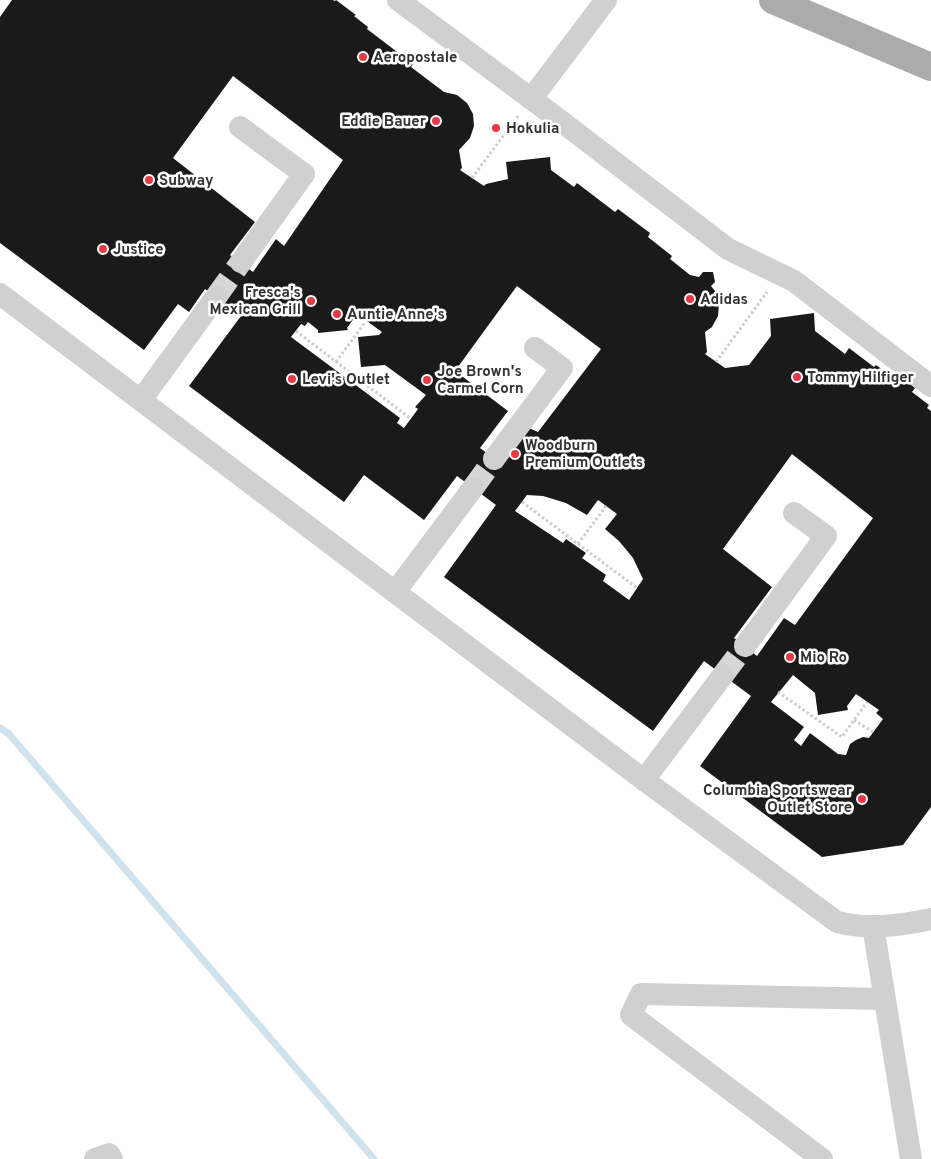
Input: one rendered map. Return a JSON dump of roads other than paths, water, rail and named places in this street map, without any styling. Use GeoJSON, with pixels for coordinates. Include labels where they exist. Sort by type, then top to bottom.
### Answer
{"type":"FeatureCollection","features":[{"type":"Feature","properties":{"kind":"main road"},"geometry":{"type":"LineString","coordinates":[[773,0],[931,67]]}},
{"type":"Feature","properties":{"kind":"street"},"geometry":{"type":"LineString","coordinates":[[398,0],[728,249],[794,281],[931,386]]}},
{"type":"Feature","properties":{"kind":"street"},"geometry":{"type":"LineString","coordinates":[[531,99],[606,0]]}},
{"type":"Feature","properties":{"kind":"street"},"geometry":{"type":"LineString","coordinates":[[240,127],[304,174],[241,262]]}},
{"type":"Feature","properties":{"kind":"street"},"geometry":{"type":"LineString","coordinates":[[0,294],[644,780],[837,922],[852,926],[900,925],[931,918]]}},
{"type":"Feature","properties":{"kind":"street"},"geometry":{"type":"LineString","coordinates":[[141,400],[216,297]]}},
{"type":"Feature","properties":{"kind":"street"},"geometry":{"type":"LineString","coordinates":[[494,459],[562,368],[535,348]]}},
{"type":"Feature","properties":{"kind":"street"},"geometry":{"type":"LineString","coordinates":[[395,592],[473,488]]}},
{"type":"Feature","properties":{"kind":"street"},"geometry":{"type":"LineString","coordinates":[[745,646],[826,536],[794,513]]}},
{"type":"Feature","properties":{"kind":"street"},"geometry":{"type":"LineString","coordinates":[[644,780],[723,675]]}},
{"type":"Feature","properties":{"kind":"street"},"geometry":{"type":"LineString","coordinates":[[873,926],[910,1159]]}},
{"type":"Feature","properties":{"kind":"street"},"geometry":{"type":"LineString","coordinates":[[822,1159],[631,1015],[641,994],[884,999]]}},
{"type":"Feature","properties":{"kind":"street"},"geometry":{"type":"LineString","coordinates":[[95,1159],[109,1154],[112,1159]]}},
{"type":"Feature","properties":{"kind":"waterway"},"geometry":{"type":"LineString","coordinates":[[0,728],[9,734],[374,1159]]}},
{"type":"Feature","properties":{"kind":"tunnel"},"geometry":{"type":"LineString","coordinates":[[216,297],[241,262]]}},
{"type":"Feature","properties":{"kind":"tunnel"},"geometry":{"type":"LineString","coordinates":[[473,488],[494,459]]}},
{"type":"Feature","properties":{"kind":"tunnel"},"geometry":{"type":"LineString","coordinates":[[723,675],[745,646]]}},
{"type":"Feature","properties":{"kind":"place","name":"Aeropostale"},"geometry":{"type":"Point","coordinates":[363,57]}},
{"type":"Feature","properties":{"kind":"place","name":"Eddie Bauer"},"geometry":{"type":"Point","coordinates":[436,121]}},
{"type":"Feature","properties":{"kind":"place","name":"Hokulia"},"geometry":{"type":"Point","coordinates":[496,128]}},
{"type":"Feature","properties":{"kind":"place","name":"Subway"},"geometry":{"type":"Point","coordinates":[149,180]}},
{"type":"Feature","properties":{"kind":"place","name":"Justice"},"geometry":{"type":"Point","coordinates":[103,249]}},
{"type":"Feature","properties":{"kind":"place","name":"Adidas"},"geometry":{"type":"Point","coordinates":[690,299]}},
{"type":"Feature","properties":{"kind":"place","name":"Fresca's Mexican Grill"},"geometry":{"type":"Point","coordinates":[311,301]}},
{"type":"Feature","properties":{"kind":"place","name":"Auntie Anne's"},"geometry":{"type":"Point","coordinates":[337,314]}},
{"type":"Feature","properties":{"kind":"place","name":"Tommy Hilfiger"},"geometry":{"type":"Point","coordinates":[797,377]}},
{"type":"Feature","properties":{"kind":"place","name":"Levi's Outlet"},"geometry":{"type":"Point","coordinates":[292,379]}},
{"type":"Feature","properties":{"kind":"place","name":"Joe Brown's Carmel Corn"},"geometry":{"type":"Point","coordinates":[427,380]}},
{"type":"Feature","properties":{"kind":"place","name":"Woodburn Premium Outlets"},"geometry":{"type":"Point","coordinates":[515,454]}},
{"type":"Feature","properties":{"kind":"place","name":"Mio Ro"},"geometry":{"type":"Point","coordinates":[790,657]}},
{"type":"Feature","properties":{"kind":"place","name":"Columbia Sportswear Outlet Store"},"geometry":{"type":"Point","coordinates":[862,799]}}]}
